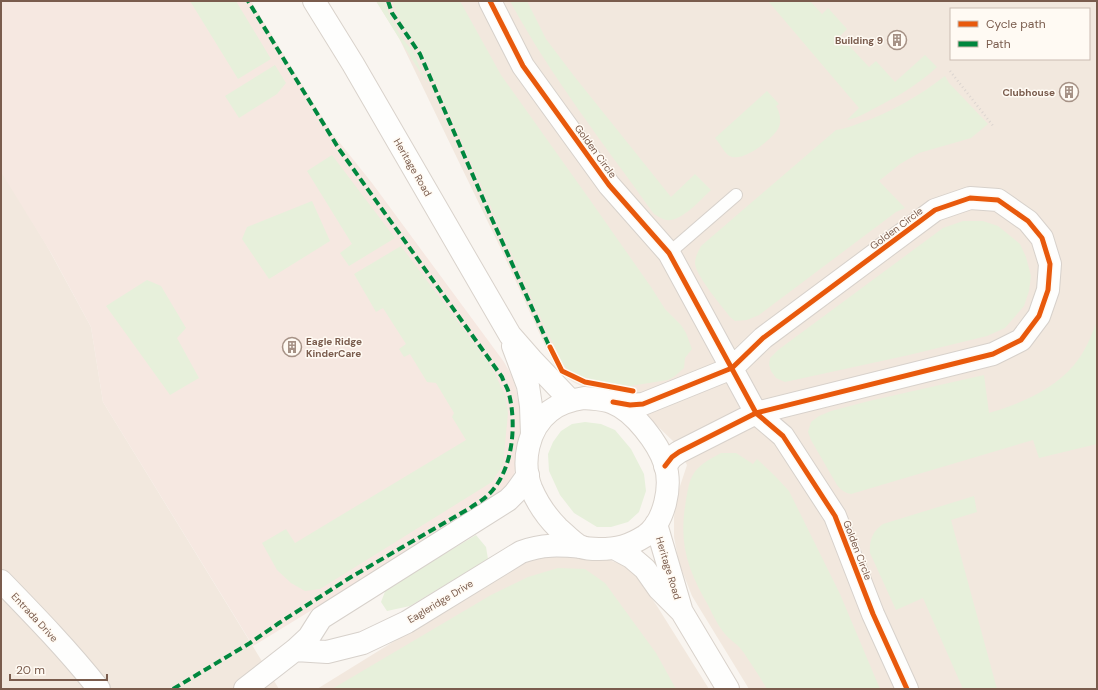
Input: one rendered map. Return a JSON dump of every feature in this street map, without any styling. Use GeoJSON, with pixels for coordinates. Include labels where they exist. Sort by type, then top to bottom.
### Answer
{"type":"FeatureCollection","features":[{"type":"Feature","properties":{"kind":"street","name":"Heritage Road"},"geometry":{"type":"LineString","coordinates":[[314,1],[353,64],[510,335],[528,386],[531,406],[532,434]]}},
{"type":"Feature","properties":{"kind":"street","name":"Golden Circle"},"geometry":{"type":"LineString","coordinates":[[490,1],[523,66],[609,185],[669,253],[756,413],[783,436],[835,516],[873,614],[907,689]]}},
{"type":"Feature","properties":{"kind":"street","name":"Golden Circle"},"geometry":{"type":"LineString","coordinates":[[570,400],[584,398],[630,405],[643,404],[732,368],[763,338],[935,210],[970,198],[998,200],[1028,221],[1042,238],[1050,264],[1048,290],[1039,316],[1020,340],[993,354],[756,413],[679,452],[672,457],[665,466]]}},
{"type":"Feature","properties":{"kind":"street","name":"Heritage Road"},"geometry":{"type":"LineString","coordinates":[[510,335],[570,400]]}},
{"type":"Feature","properties":{"kind":"street"},"geometry":{"type":"LineString","coordinates":[[570,400],[550,411],[543,418],[532,434],[528,446],[526,461],[531,488],[547,516],[566,535],[582,547]]}},
{"type":"Feature","properties":{"kind":"street"},"geometry":{"type":"LineString","coordinates":[[613,402],[634,417],[641,425],[658,450],[665,466],[667,476],[667,490],[663,509],[656,524],[647,534],[634,542],[616,549]]}},
{"type":"Feature","properties":{"kind":"street"},"geometry":{"type":"LineString","coordinates":[[245,689],[296,650],[309,636],[321,618],[508,500],[528,475]]}},
{"type":"Feature","properties":{"kind":"street","name":"Heritage Road"},"geometry":{"type":"LineString","coordinates":[[656,524],[682,612]]}},
{"type":"Feature","properties":{"kind":"street","name":"Eagleridge Drive"},"geometry":{"type":"LineString","coordinates":[[296,650],[327,652],[363,643],[407,622],[520,552],[533,548],[562,545],[595,549],[616,549]]}},
{"type":"Feature","properties":{"kind":"street","name":"Heritage Road"},"geometry":{"type":"LineString","coordinates":[[616,549],[631,557],[645,569],[659,589],[682,612],[728,689]]}},
{"type":"Feature","properties":{"kind":"street","name":"Entrada Drive"},"geometry":{"type":"LineString","coordinates":[[1,581],[58,641],[99,689]]}},
{"type":"Feature","properties":{"kind":"lane"},"geometry":{"type":"LineString","coordinates":[[669,253],[736,195]]}},
{"type":"Feature","properties":{"kind":"path"},"geometry":{"type":"LineString","coordinates":[[950,71],[994,127]]}},
{"type":"Feature","properties":{"kind":"shaded area"},"geometry":{"type":"Polygon","coordinates":[[[1,1],[251,1],[332,133],[372,183],[504,362],[512,376],[521,414],[520,434],[514,476],[501,494],[253,646],[103,402],[91,327],[51,253],[1,172],[1,1]]]}},
{"type":"Feature","properties":{"kind":"shaded area"},"geometry":{"type":"Polygon","coordinates":[[[376,1],[1097,1],[1097,689],[749,689],[692,596],[679,563],[674,537],[674,517],[679,489],[687,465],[675,443],[649,418],[573,382],[561,374],[554,365],[501,249],[399,38],[376,1]]]}},
{"type":"Feature","properties":{"kind":"shaded area"},"geometry":{"type":"Polygon","coordinates":[[[1,170],[47,246],[91,327],[103,402],[279,689],[1,689],[1,170]]]}},
{"type":"Feature","properties":{"kind":"shaded area"},"geometry":{"type":"Polygon","coordinates":[[[556,556],[609,560],[623,565],[635,575],[657,606],[709,689],[317,689],[526,561],[540,557],[556,556]]]}},
{"type":"Feature","properties":{"kind":"green space"},"geometry":{"type":"Polygon","coordinates":[[[190,1],[236,1],[271,59],[238,79],[190,1]]]}},
{"type":"Feature","properties":{"kind":"green space"},"geometry":{"type":"Polygon","coordinates":[[[376,1],[384,1],[391,19],[402,38],[412,50],[428,85],[376,1]]]}},
{"type":"Feature","properties":{"kind":"green space"},"geometry":{"type":"Polygon","coordinates":[[[393,1],[460,1],[501,75],[665,309],[681,325],[686,333],[692,349],[685,358],[684,368],[675,376],[668,380],[630,386],[589,380],[577,376],[568,370],[563,364],[537,310],[422,52],[403,24],[393,1]]]}},
{"type":"Feature","properties":{"kind":"green space"},"geometry":{"type":"Polygon","coordinates":[[[510,1],[527,1],[546,39],[671,197],[695,174],[711,190],[690,210],[678,218],[666,220],[654,214],[560,83],[510,1]]]}},
{"type":"Feature","properties":{"kind":"green space"},"geometry":{"type":"Polygon","coordinates":[[[768,1],[810,1],[822,14],[828,8],[847,29],[840,36],[869,67],[876,61],[895,82],[925,55],[937,67],[900,95],[865,113],[847,120],[859,108],[768,1]]]}},
{"type":"Feature","properties":{"kind":"green space"},"geometry":{"type":"Polygon","coordinates":[[[275,65],[286,83],[277,94],[239,118],[225,96],[275,65]]]}},
{"type":"Feature","properties":{"kind":"green space"},"geometry":{"type":"Polygon","coordinates":[[[945,76],[949,83],[988,124],[971,138],[919,153],[900,164],[879,181],[905,208],[896,212],[759,315],[747,320],[735,321],[730,317],[710,291],[697,270],[695,264],[701,246],[836,130],[871,119],[893,109],[915,97],[945,76]]]}},
{"type":"Feature","properties":{"kind":"green space"},"geometry":{"type":"Polygon","coordinates":[[[767,91],[779,104],[776,106],[780,117],[778,129],[763,145],[748,154],[740,157],[728,155],[715,138],[767,91]]]}},
{"type":"Feature","properties":{"kind":"green space"},"geometry":{"type":"Polygon","coordinates":[[[332,155],[395,238],[349,266],[340,253],[352,244],[307,171],[332,155]]]}},
{"type":"Feature","properties":{"kind":"green space"},"geometry":{"type":"Polygon","coordinates":[[[312,201],[330,241],[269,279],[242,239],[247,227],[312,201]]]}},
{"type":"Feature","properties":{"kind":"green space"},"geometry":{"type":"Polygon","coordinates":[[[963,221],[983,221],[998,226],[1020,244],[1026,257],[1031,276],[1029,291],[1024,306],[1005,328],[987,336],[909,355],[785,382],[776,378],[769,365],[770,358],[778,350],[943,228],[963,221]]]}},
{"type":"Feature","properties":{"kind":"green space"},"geometry":{"type":"Polygon","coordinates":[[[401,246],[488,362],[505,395],[508,413],[503,465],[492,482],[320,589],[305,591],[291,583],[277,570],[262,543],[286,529],[295,543],[466,440],[452,417],[454,413],[436,383],[427,382],[410,354],[404,357],[399,349],[406,344],[383,308],[376,312],[354,274],[401,246]]]}},
{"type":"Feature","properties":{"kind":"green space"},"geometry":{"type":"Polygon","coordinates":[[[147,280],[161,286],[186,328],[177,338],[199,378],[170,395],[106,306],[147,280]]]}},
{"type":"Feature","properties":{"kind":"green space"},"geometry":{"type":"Polygon","coordinates":[[[1097,321],[1097,444],[1039,458],[1033,440],[851,494],[843,491],[837,485],[811,440],[808,432],[811,422],[819,416],[831,411],[984,375],[989,413],[1012,405],[1046,389],[1066,374],[1085,350],[1097,321]]]}},
{"type":"Feature","properties":{"kind":"green space"},"geometry":{"type":"Polygon","coordinates":[[[585,422],[601,424],[615,430],[631,449],[644,474],[646,491],[639,512],[628,522],[611,527],[597,527],[574,513],[560,495],[549,471],[548,454],[553,442],[561,431],[572,424],[585,422]]]}},
{"type":"Feature","properties":{"kind":"green space"},"geometry":{"type":"Polygon","coordinates":[[[721,453],[736,453],[753,464],[757,459],[789,491],[840,594],[880,689],[767,689],[742,650],[720,628],[701,593],[691,570],[687,558],[683,534],[683,521],[689,487],[694,474],[703,464],[721,453]]]}},
{"type":"Feature","properties":{"kind":"green space"},"geometry":{"type":"Polygon","coordinates":[[[974,496],[977,512],[951,520],[997,689],[963,689],[923,598],[896,610],[870,553],[872,536],[883,524],[974,496]]]}},
{"type":"Feature","properties":{"kind":"green space"},"geometry":{"type":"Polygon","coordinates":[[[476,535],[486,547],[488,559],[410,606],[387,611],[381,602],[386,589],[476,535]]]}},
{"type":"Feature","properties":{"kind":"green space"},"geometry":{"type":"Polygon","coordinates":[[[558,568],[585,569],[605,583],[656,653],[676,689],[332,689],[491,595],[528,577],[558,568]]]}},
{"type":"Feature","properties":{"kind":"marked path"},"geometry":{"type":"LineString","coordinates":[[173,689],[250,643],[351,577],[483,499],[496,486],[503,475],[511,448],[513,420],[508,392],[502,377],[339,149],[248,1]]}},
{"type":"Feature","properties":{"kind":"marked path"},"geometry":{"type":"LineString","coordinates":[[388,1],[392,13],[420,54],[551,350]]}},
{"type":"Feature","properties":{"kind":"cycle path"},"geometry":{"type":"LineString","coordinates":[[490,1],[523,66],[609,185],[669,253],[756,413],[783,436],[835,516],[873,614],[907,689]]}},
{"type":"Feature","properties":{"kind":"cycle path"},"geometry":{"type":"LineString","coordinates":[[613,402],[630,405],[643,404],[732,368],[763,338],[935,210],[970,198],[998,200],[1028,221],[1042,238],[1050,264],[1048,290],[1039,316],[1021,340],[993,354],[756,413],[679,452],[672,457],[665,466]]}},
{"type":"Feature","properties":{"kind":"cycle path"},"geometry":{"type":"LineString","coordinates":[[550,347],[562,371],[585,382],[633,391]]}},
{"type":"Feature","properties":{"kind":"place","name":"Building 9"},"geometry":{"type":"Point","coordinates":[897,40]}},
{"type":"Feature","properties":{"kind":"place","name":"Clubhouse"},"geometry":{"type":"Point","coordinates":[1069,92]}},
{"type":"Feature","properties":{"kind":"place","name":"Eagle Ridge KinderCare"},"geometry":{"type":"Point","coordinates":[292,347]}}]}
